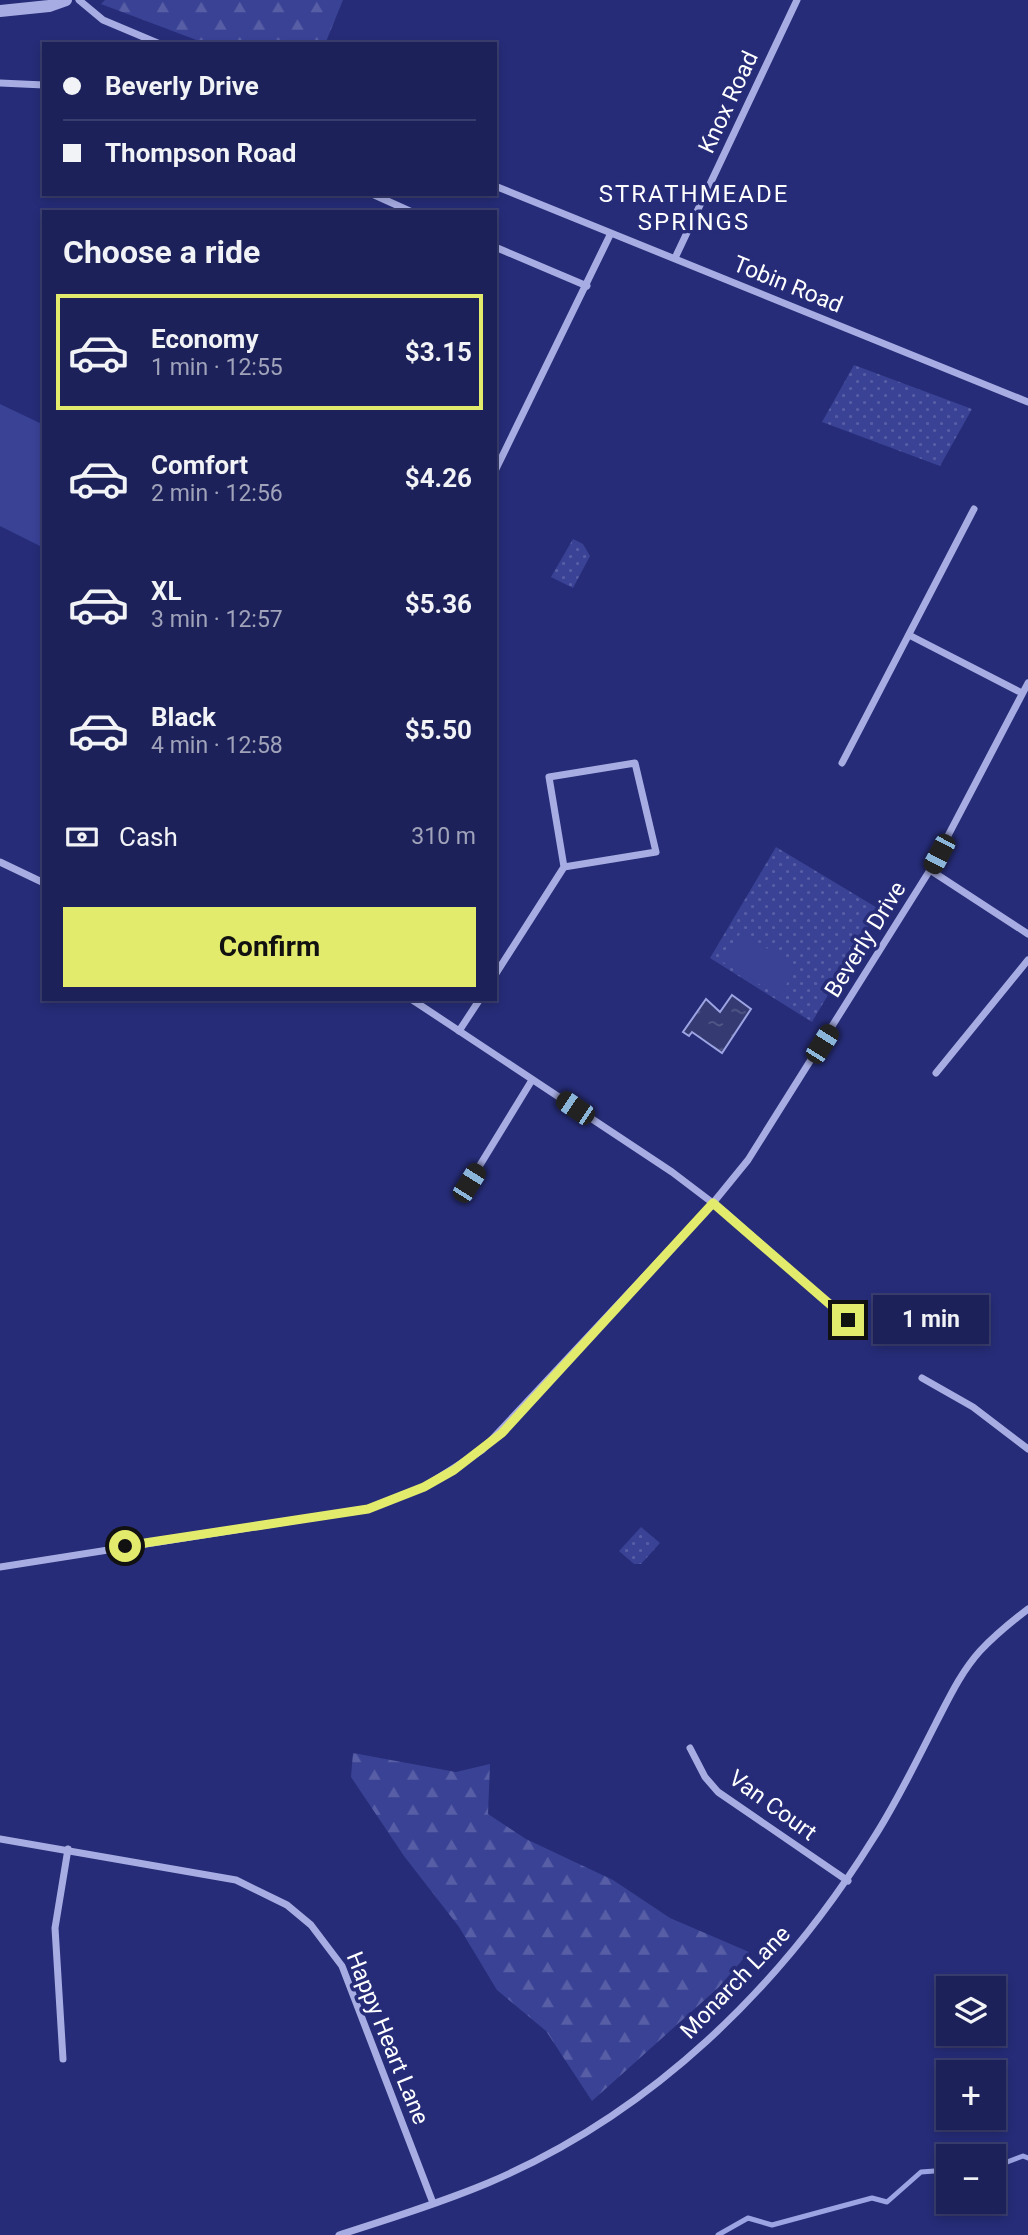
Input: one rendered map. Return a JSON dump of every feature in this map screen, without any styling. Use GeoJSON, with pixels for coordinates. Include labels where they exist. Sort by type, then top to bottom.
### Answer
{"type":"FeatureCollection","features":[{"type":"Feature","properties":{"kind":"street"},"geometry":{"type":"LineString","coordinates":[[0,11],[40,8],[66,0]]}},
{"type":"Feature","properties":{"kind":"street"},"geometry":{"type":"LineString","coordinates":[[79,0],[103,20],[155,42]]}},
{"type":"Feature","properties":{"kind":"street","name":"Knox Road"},"geometry":{"type":"LineString","coordinates":[[675,258],[797,0]]}},
{"type":"Feature","properties":{"kind":"street"},"geometry":{"type":"LineString","coordinates":[[0,83],[42,85]]}},
{"type":"Feature","properties":{"kind":"street","name":"Tobin Road"},"geometry":{"type":"LineString","coordinates":[[497,187],[610,235],[675,258],[1028,402]]}},
{"type":"Feature","properties":{"kind":"street"},"geometry":{"type":"LineString","coordinates":[[376,196],[408,210]]}},
{"type":"Feature","properties":{"kind":"street"},"geometry":{"type":"LineString","coordinates":[[497,467],[610,235]]}},
{"type":"Feature","properties":{"kind":"street"},"geometry":{"type":"LineString","coordinates":[[497,248],[587,286]]}},
{"type":"Feature","properties":{"kind":"street"},"geometry":{"type":"LineString","coordinates":[[842,763],[974,509]]}},
{"type":"Feature","properties":{"kind":"street"},"geometry":{"type":"LineString","coordinates":[[909,635],[1022,693]]}},
{"type":"Feature","properties":{"kind":"street","name":"Beverly Drive"},"geometry":{"type":"LineString","coordinates":[[0,1567],[368,1509],[424,1487],[454,1470],[502,1433],[713,1203],[748,1160],[930,870],[1028,683]]}},
{"type":"Feature","properties":{"kind":"street"},"geometry":{"type":"LineString","coordinates":[[497,972],[564,867],[549,777],[635,763],[656,852],[564,867]]}},
{"type":"Feature","properties":{"kind":"street"},"geometry":{"type":"LineString","coordinates":[[0,862],[42,882]]}},
{"type":"Feature","properties":{"kind":"street"},"geometry":{"type":"LineString","coordinates":[[930,870],[1028,934]]}},
{"type":"Feature","properties":{"kind":"street"},"geometry":{"type":"LineString","coordinates":[[936,1073],[1028,960]]}},
{"type":"Feature","properties":{"kind":"street"},"geometry":{"type":"LineString","coordinates":[[414,1001],[713,1203],[848,1320]]}},
{"type":"Feature","properties":{"kind":"street"},"geometry":{"type":"LineString","coordinates":[[459,1031],[479,1001]]}},
{"type":"Feature","properties":{"kind":"street"},"geometry":{"type":"LineString","coordinates":[[469,1183],[533,1080]]}},
{"type":"Feature","properties":{"kind":"street"},"geometry":{"type":"LineString","coordinates":[[922,1378],[973,1407],[1028,1449]]}},
{"type":"Feature","properties":{"kind":"street","name":"Monarch Lane"},"geometry":{"type":"LineString","coordinates":[[338,2235],[488,2183],[539,2158],[629,2104],[699,2048],[763,1988],[848,1881],[887,1818],[958,1681],[979,1652],[1028,1609]]}},
{"type":"Feature","properties":{"kind":"street","name":"Van Court"},"geometry":{"type":"LineString","coordinates":[[690,1748],[705,1777],[718,1791],[848,1881]]}},
{"type":"Feature","properties":{"kind":"street","name":"Happy Heart Lane"},"geometry":{"type":"LineString","coordinates":[[0,1839],[236,1880],[279,1900],[311,1925],[328,1944],[347,1978],[433,2203]]}},
{"type":"Feature","properties":{"kind":"street"},"geometry":{"type":"LineString","coordinates":[[62,2059],[55,1928],[68,1849]]}},
{"type":"Feature","properties":{"kind":"green space"},"geometry":{"type":"Polygon","coordinates":[[[105,0],[343,0],[326,42],[202,42],[101,4],[105,0]]]}},
{"type":"Feature","properties":{"kind":"green space"},"geometry":{"type":"Polygon","coordinates":[[[854,365],[972,409],[940,466],[822,422],[854,365]]]}},
{"type":"Feature","properties":{"kind":"green space"},"geometry":{"type":"Polygon","coordinates":[[[0,404],[42,424],[42,547],[0,526],[0,404]]]}},
{"type":"Feature","properties":{"kind":"green space"},"geometry":{"type":"Polygon","coordinates":[[[573,539],[583,544],[590,556],[573,588],[551,577],[573,539]]]}},
{"type":"Feature","properties":{"kind":"green space"},"geometry":{"type":"Polygon","coordinates":[[[776,847],[879,909],[812,1022],[710,958],[776,847]]]}},
{"type":"Feature","properties":{"kind":"green space"},"geometry":{"type":"Polygon","coordinates":[[[741,932],[797,967],[779,996],[723,962],[741,932]]]}},
{"type":"Feature","properties":{"kind":"green space"},"geometry":{"type":"Polygon","coordinates":[[[641,1527],[660,1543],[641,1564],[634,1564],[619,1551],[641,1527]]]}},
{"type":"Feature","properties":{"kind":"green space"},"geometry":{"type":"Polygon","coordinates":[[[353,1753],[456,1772],[490,1764],[488,1814],[526,1839],[613,1880],[670,1918],[749,1952],[719,1987],[592,2101],[546,2031],[497,1990],[459,1927],[404,1856],[351,1777],[353,1753]]]}},
{"type":"Feature","properties":{"kind":"water"},"geometry":{"type":"Polygon","coordinates":[[[732,995],[751,1009],[722,1053],[692,1032],[689,1036],[683,1032],[706,999],[720,1012],[732,995]]]}},
{"type":"Feature","properties":{"kind":"waterway"},"geometry":{"type":"LineString","coordinates":[[1006,2162],[1023,2156],[1028,2158]]}},
{"type":"Feature","properties":{"kind":"waterway"},"geometry":{"type":"LineString","coordinates":[[718,2235],[748,2218],[772,2225],[872,2198],[887,2202],[921,2172],[936,2171]]}},
{"type":"Feature","properties":{"kind":"district","name":"STRATHMEADE SPRINGS"},"geometry":{"type":"Point","coordinates":[694,208]}},
{"type":"Feature","properties":{"kind":"route"},"geometry":{"type":"LineString","coordinates":[[125,1546],[368,1509],[424,1487],[454,1470],[502,1433],[713,1203],[848,1320]]}}]}
